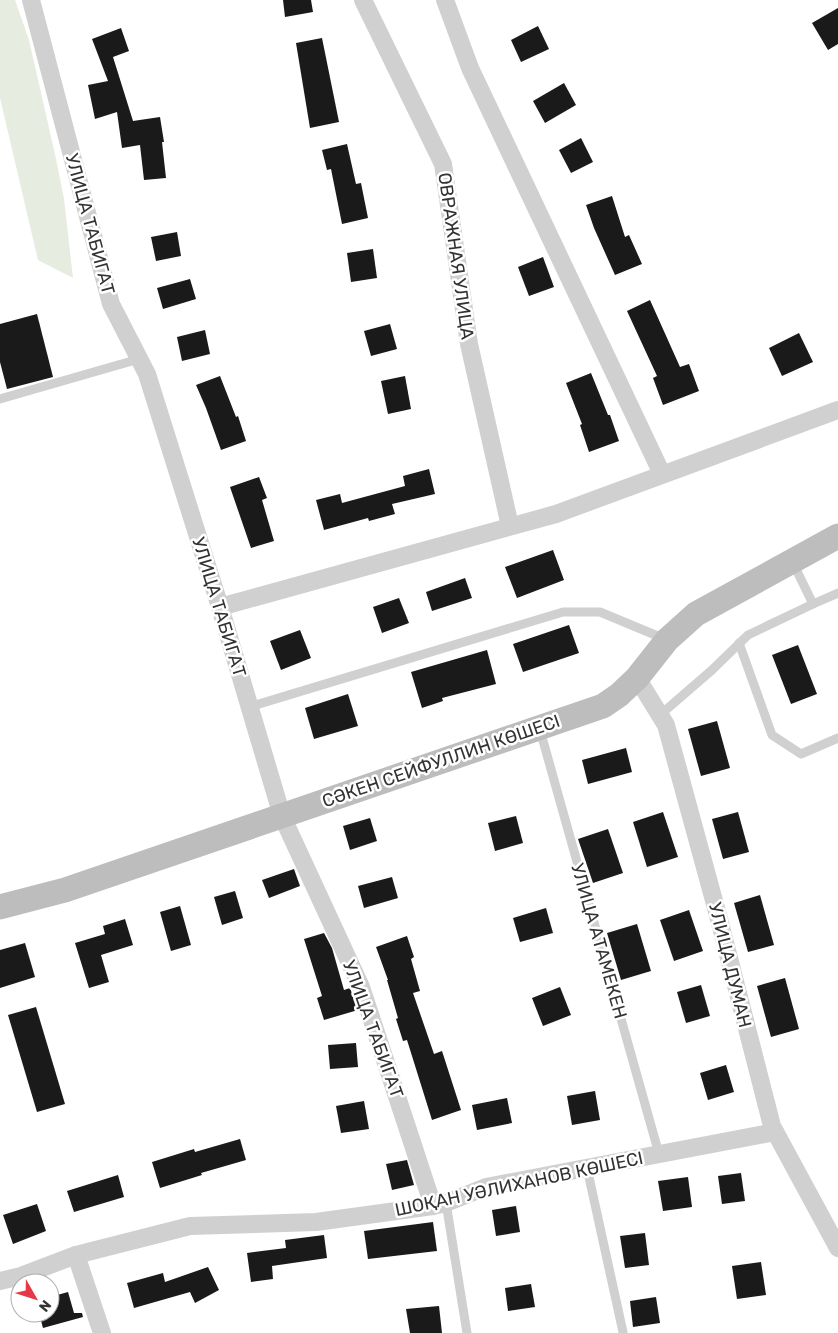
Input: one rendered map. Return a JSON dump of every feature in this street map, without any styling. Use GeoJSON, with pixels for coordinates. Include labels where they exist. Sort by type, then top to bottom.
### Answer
{"type":"FeatureCollection","features":[{"type":"Feature","properties":{"kind":"street","name":"УЛИЦА ТАБИГАТ"},"geometry":{"type":"LineString","coordinates":[[31,0],[111,304],[147,374],[220,607],[282,816],[362,988],[440,1204]]}},
{"type":"Feature","properties":{"kind":"street","name":"ОВРАЖНАЯ УЛИЦА"},"geometry":{"type":"LineString","coordinates":[[364,0],[443,164],[469,344],[510,526]]}},
{"type":"Feature","properties":{"kind":"street"},"geometry":{"type":"LineString","coordinates":[[445,0],[470,68],[662,474]]}},
{"type":"Feature","properties":{"kind":"street"},"geometry":{"type":"LineString","coordinates":[[220,607],[556,514],[838,410]]}},
{"type":"Feature","properties":{"kind":"street","name":"СӘКЕН СЕЙФУЛЛИН КӨШЕСІ"},"geometry":{"type":"LineString","coordinates":[[0,907],[65,890],[603,706],[619,695],[636,678],[667,640],[696,614],[838,536]]}},
{"type":"Feature","properties":{"kind":"street","name":"УЛИЦА ДУМАН"},"geometry":{"type":"LineString","coordinates":[[636,678],[666,725],[719,919],[772,1126],[838,1248]]}},
{"type":"Feature","properties":{"kind":"street","name":"ШОҚАН УӘЛИХАНОВ КӨШЕСІ"},"geometry":{"type":"LineString","coordinates":[[0,1281],[20,1276],[76,1255],[190,1226],[316,1222],[440,1204],[486,1187],[775,1132]]}},
{"type":"Feature","properties":{"kind":"street"},"geometry":{"type":"LineString","coordinates":[[76,1255],[102,1333]]}},
{"type":"Feature","properties":{"kind":"lane"},"geometry":{"type":"LineString","coordinates":[[0,399],[139,359]]}},
{"type":"Feature","properties":{"kind":"lane"},"geometry":{"type":"LineString","coordinates":[[792,561],[813,604]]}},
{"type":"Feature","properties":{"kind":"lane"},"geometry":{"type":"LineString","coordinates":[[660,715],[748,635],[838,593]]}},
{"type":"Feature","properties":{"kind":"lane"},"geometry":{"type":"LineString","coordinates":[[250,706],[563,612],[600,612],[667,640]]}},
{"type":"Feature","properties":{"kind":"lane"},"geometry":{"type":"LineString","coordinates":[[739,643],[772,735],[801,754],[838,738]]}},
{"type":"Feature","properties":{"kind":"lane","name":"УЛИЦА АТАМЕКЕН"},"geometry":{"type":"LineString","coordinates":[[540,728],[659,1154]]}},
{"type":"Feature","properties":{"kind":"lane"},"geometry":{"type":"LineString","coordinates":[[587,1168],[623,1332]]}},
{"type":"Feature","properties":{"kind":"lane"},"geometry":{"type":"LineString","coordinates":[[440,1204],[467,1333]]}},
{"type":"Feature","properties":{"kind":"shaded area"},"geometry":{"type":"Polygon","coordinates":[[[0,0],[15,0],[29,40],[64,199],[73,278],[38,260],[0,98],[0,0]]]}},
{"type":"Feature","properties":{"kind":"building"},"geometry":{"type":"Polygon","coordinates":[[[283,0],[311,0],[313,12],[285,17],[283,0]]]}},
{"type":"Feature","properties":{"kind":"building"},"geometry":{"type":"Polygon","coordinates":[[[838,8],[838,44],[828,50],[812,23],[838,8]]]}},
{"type":"Feature","properties":{"kind":"building"},"geometry":{"type":"Polygon","coordinates":[[[538,26],[549,49],[521,62],[511,40],[538,26]]]}},
{"type":"Feature","properties":{"kind":"building"},"geometry":{"type":"Polygon","coordinates":[[[121,28],[129,51],[113,57],[133,121],[160,117],[164,142],[162,142],[166,178],[144,180],[140,145],[122,148],[117,112],[95,119],[88,85],[108,81],[92,39],[121,28]]]}},
{"type":"Feature","properties":{"kind":"building"},"geometry":{"type":"Polygon","coordinates":[[[322,38],[339,122],[310,128],[296,43],[322,38]]]}},
{"type":"Feature","properties":{"kind":"building"},"geometry":{"type":"Polygon","coordinates":[[[564,83],[576,105],[545,123],[533,101],[564,83]]]}},
{"type":"Feature","properties":{"kind":"building"},"geometry":{"type":"Polygon","coordinates":[[[581,138],[593,162],[571,173],[559,150],[581,138]]]}},
{"type":"Feature","properties":{"kind":"building"},"geometry":{"type":"Polygon","coordinates":[[[347,144],[356,184],[361,183],[368,218],[342,224],[331,169],[327,170],[322,150],[347,144]]]}},
{"type":"Feature","properties":{"kind":"building"},"geometry":{"type":"Polygon","coordinates":[[[612,196],[625,237],[629,235],[642,264],[615,275],[586,205],[612,196]]]}},
{"type":"Feature","properties":{"kind":"building"},"geometry":{"type":"Polygon","coordinates":[[[177,232],[181,256],[156,261],[151,237],[177,232]]]}},
{"type":"Feature","properties":{"kind":"building"},"geometry":{"type":"Polygon","coordinates":[[[373,249],[377,278],[351,282],[347,253],[373,249]]]}},
{"type":"Feature","properties":{"kind":"building"},"geometry":{"type":"Polygon","coordinates":[[[543,257],[554,287],[529,296],[518,267],[543,257]]]}},
{"type":"Feature","properties":{"kind":"building"},"geometry":{"type":"Polygon","coordinates":[[[190,279],[196,299],[163,309],[157,288],[190,279]]]}},
{"type":"Feature","properties":{"kind":"building"},"geometry":{"type":"Polygon","coordinates":[[[650,300],[680,367],[689,364],[699,391],[663,405],[653,378],[657,376],[627,311],[650,300]]]}},
{"type":"Feature","properties":{"kind":"building"},"geometry":{"type":"Polygon","coordinates":[[[37,314],[53,377],[7,389],[0,362],[0,324],[37,314]]]}},
{"type":"Feature","properties":{"kind":"building"},"geometry":{"type":"Polygon","coordinates":[[[390,324],[397,349],[371,356],[364,331],[390,324]]]}},
{"type":"Feature","properties":{"kind":"building"},"geometry":{"type":"Polygon","coordinates":[[[205,330],[210,354],[182,361],[177,337],[205,330]]]}},
{"type":"Feature","properties":{"kind":"building"},"geometry":{"type":"Polygon","coordinates":[[[799,333],[813,362],[782,376],[769,348],[799,333]]]}},
{"type":"Feature","properties":{"kind":"building"},"geometry":{"type":"Polygon","coordinates":[[[591,373],[608,415],[610,415],[619,441],[589,452],[580,425],[582,424],[566,383],[591,373]]]}},
{"type":"Feature","properties":{"kind":"building"},"geometry":{"type":"Polygon","coordinates":[[[220,376],[236,417],[238,416],[246,441],[221,450],[196,385],[220,376]]]}},
{"type":"Feature","properties":{"kind":"building"},"geometry":{"type":"Polygon","coordinates":[[[405,376],[411,409],[388,414],[381,381],[405,376]]]}},
{"type":"Feature","properties":{"kind":"building"},"geometry":{"type":"Polygon","coordinates":[[[429,469],[435,494],[392,504],[395,514],[369,521],[368,518],[324,530],[316,500],[340,494],[342,503],[405,486],[403,476],[429,469]]]}},
{"type":"Feature","properties":{"kind":"building"},"geometry":{"type":"Polygon","coordinates":[[[259,477],[267,498],[262,500],[274,541],[251,548],[230,487],[259,477]]]}},
{"type":"Feature","properties":{"kind":"building"},"geometry":{"type":"Polygon","coordinates":[[[553,550],[564,580],[517,598],[505,567],[553,550]]]}},
{"type":"Feature","properties":{"kind":"building"},"geometry":{"type":"Polygon","coordinates":[[[465,578],[472,598],[432,611],[426,592],[465,578]]]}},
{"type":"Feature","properties":{"kind":"building"},"geometry":{"type":"Polygon","coordinates":[[[399,598],[409,623],[382,633],[373,607],[399,598]]]}},
{"type":"Feature","properties":{"kind":"building"},"geometry":{"type":"Polygon","coordinates":[[[569,625],[579,653],[523,672],[513,644],[569,625]]]}},
{"type":"Feature","properties":{"kind":"building"},"geometry":{"type":"Polygon","coordinates":[[[300,630],[311,658],[281,670],[270,641],[300,630]]]}},
{"type":"Feature","properties":{"kind":"building"},"geometry":{"type":"Polygon","coordinates":[[[798,645],[817,694],[791,704],[772,655],[798,645]]]}},
{"type":"Feature","properties":{"kind":"building"},"geometry":{"type":"Polygon","coordinates":[[[487,650],[496,684],[442,698],[443,701],[422,708],[411,672],[487,650]]]}},
{"type":"Feature","properties":{"kind":"building"},"geometry":{"type":"Polygon","coordinates":[[[348,694],[358,726],[314,739],[305,708],[348,694]]]}},
{"type":"Feature","properties":{"kind":"building"},"geometry":{"type":"Polygon","coordinates":[[[717,721],[730,768],[701,776],[688,729],[717,721]]]}},
{"type":"Feature","properties":{"kind":"building"},"geometry":{"type":"Polygon","coordinates":[[[626,748],[632,772],[588,784],[582,760],[626,748]]]}},
{"type":"Feature","properties":{"kind":"building"},"geometry":{"type":"Polygon","coordinates":[[[663,812],[678,857],[647,867],[633,822],[663,812]]]}},
{"type":"Feature","properties":{"kind":"building"},"geometry":{"type":"Polygon","coordinates":[[[738,812],[749,852],[723,859],[712,819],[738,812]]]}},
{"type":"Feature","properties":{"kind":"building"},"geometry":{"type":"Polygon","coordinates":[[[516,816],[523,843],[495,851],[488,823],[516,816]]]}},
{"type":"Feature","properties":{"kind":"building"},"geometry":{"type":"Polygon","coordinates":[[[370,818],[377,841],[350,850],[343,826],[370,818]]]}},
{"type":"Feature","properties":{"kind":"building"},"geometry":{"type":"Polygon","coordinates":[[[608,829],[623,873],[593,883],[578,839],[608,829]]]}},
{"type":"Feature","properties":{"kind":"building"},"geometry":{"type":"Polygon","coordinates":[[[294,869],[300,886],[269,898],[262,880],[294,869]]]}},
{"type":"Feature","properties":{"kind":"building"},"geometry":{"type":"Polygon","coordinates":[[[392,877],[398,898],[364,908],[358,886],[392,877]]]}},
{"type":"Feature","properties":{"kind":"building"},"geometry":{"type":"Polygon","coordinates":[[[235,891],[243,918],[222,925],[214,897],[235,891]]]}},
{"type":"Feature","properties":{"kind":"building"},"geometry":{"type":"Polygon","coordinates":[[[760,895],[774,945],[748,952],[734,903],[760,895]]]}},
{"type":"Feature","properties":{"kind":"building"},"geometry":{"type":"Polygon","coordinates":[[[180,906],[191,945],[171,951],[160,912],[180,906]]]}},
{"type":"Feature","properties":{"kind":"building"},"geometry":{"type":"Polygon","coordinates":[[[546,908],[553,933],[520,942],[513,918],[546,908]]]}},
{"type":"Feature","properties":{"kind":"building"},"geometry":{"type":"Polygon","coordinates":[[[689,910],[703,951],[674,961],[660,920],[689,910]]]}},
{"type":"Feature","properties":{"kind":"building"},"geometry":{"type":"Polygon","coordinates":[[[125,919],[133,945],[101,955],[109,982],[89,988],[75,943],[105,934],[103,926],[125,919]]]}},
{"type":"Feature","properties":{"kind":"building"},"geometry":{"type":"Polygon","coordinates":[[[637,924],[651,971],[621,980],[607,933],[637,924]]]}},
{"type":"Feature","properties":{"kind":"building"},"geometry":{"type":"Polygon","coordinates":[[[324,933],[332,948],[344,990],[350,988],[358,1010],[324,1020],[317,998],[322,996],[304,939],[324,933]]]}},
{"type":"Feature","properties":{"kind":"building"},"geometry":{"type":"Polygon","coordinates":[[[407,936],[414,957],[411,959],[420,991],[413,993],[434,1054],[442,1051],[461,1110],[432,1120],[407,1040],[403,1041],[396,1019],[398,1018],[388,980],[376,947],[407,936]]]}},
{"type":"Feature","properties":{"kind":"building"},"geometry":{"type":"Polygon","coordinates":[[[25,943],[35,977],[0,988],[0,950],[25,943]]]}},
{"type":"Feature","properties":{"kind":"building"},"geometry":{"type":"Polygon","coordinates":[[[785,978],[799,1029],[771,1037],[757,986],[785,978]]]}},
{"type":"Feature","properties":{"kind":"building"},"geometry":{"type":"Polygon","coordinates":[[[701,985],[710,1016],[686,1023],[677,992],[701,985]]]}},
{"type":"Feature","properties":{"kind":"building"},"geometry":{"type":"Polygon","coordinates":[[[560,987],[571,1015],[543,1026],[532,998],[560,987]]]}},
{"type":"Feature","properties":{"kind":"building"},"geometry":{"type":"Polygon","coordinates":[[[36,1007],[65,1104],[37,1112],[8,1015],[36,1007]]]}},
{"type":"Feature","properties":{"kind":"building"},"geometry":{"type":"Polygon","coordinates":[[[356,1043],[358,1067],[330,1069],[328,1045],[356,1043]]]}},
{"type":"Feature","properties":{"kind":"building"},"geometry":{"type":"Polygon","coordinates":[[[726,1065],[734,1092],[708,1100],[700,1073],[726,1065]]]}},
{"type":"Feature","properties":{"kind":"building"},"geometry":{"type":"Polygon","coordinates":[[[595,1091],[600,1120],[572,1125],[567,1096],[595,1091]]]}},
{"type":"Feature","properties":{"kind":"building"},"geometry":{"type":"Polygon","coordinates":[[[507,1098],[512,1123],[477,1130],[472,1105],[507,1098]]]}},
{"type":"Feature","properties":{"kind":"building"},"geometry":{"type":"Polygon","coordinates":[[[364,1101],[369,1129],[341,1133],[336,1106],[364,1101]]]}},
{"type":"Feature","properties":{"kind":"building"},"geometry":{"type":"Polygon","coordinates":[[[240,1139],[246,1160],[201,1173],[202,1175],[160,1188],[152,1162],[194,1149],[195,1152],[240,1139]]]}},
{"type":"Feature","properties":{"kind":"building"},"geometry":{"type":"Polygon","coordinates":[[[407,1160],[414,1185],[392,1190],[386,1164],[407,1160]]]}},
{"type":"Feature","properties":{"kind":"building"},"geometry":{"type":"Polygon","coordinates":[[[741,1173],[745,1201],[722,1204],[718,1176],[741,1173]]]}},
{"type":"Feature","properties":{"kind":"building"},"geometry":{"type":"Polygon","coordinates":[[[118,1175],[124,1197],[74,1212],[67,1191],[118,1175]]]}},
{"type":"Feature","properties":{"kind":"building"},"geometry":{"type":"Polygon","coordinates":[[[688,1177],[692,1207],[663,1211],[658,1181],[688,1177]]]}},
{"type":"Feature","properties":{"kind":"building"},"geometry":{"type":"Polygon","coordinates":[[[37,1204],[46,1231],[13,1244],[3,1215],[37,1204]]]}},
{"type":"Feature","properties":{"kind":"building"},"geometry":{"type":"Polygon","coordinates":[[[516,1206],[520,1232],[496,1236],[492,1210],[516,1206]]]}},
{"type":"Feature","properties":{"kind":"building"},"geometry":{"type":"Polygon","coordinates":[[[433,1222],[437,1251],[368,1259],[364,1231],[433,1222]]]}},
{"type":"Feature","properties":{"kind":"building"},"geometry":{"type":"Polygon","coordinates":[[[645,1233],[649,1265],[625,1268],[620,1236],[645,1233]]]}},
{"type":"Feature","properties":{"kind":"building"},"geometry":{"type":"Polygon","coordinates":[[[324,1235],[327,1258],[272,1266],[273,1279],[251,1282],[247,1253],[286,1248],[285,1240],[324,1235]]]}},
{"type":"Feature","properties":{"kind":"building"},"geometry":{"type":"Polygon","coordinates":[[[761,1262],[766,1295],[737,1299],[732,1266],[761,1262]]]}},
{"type":"Feature","properties":{"kind":"building"},"geometry":{"type":"Polygon","coordinates":[[[208,1267],[219,1290],[195,1303],[190,1292],[134,1308],[127,1283],[163,1273],[165,1282],[208,1267]]]}},
{"type":"Feature","properties":{"kind":"building"},"geometry":{"type":"Polygon","coordinates":[[[531,1284],[535,1307],[508,1311],[505,1288],[531,1284]]]}},
{"type":"Feature","properties":{"kind":"building"},"geometry":{"type":"Polygon","coordinates":[[[68,1292],[74,1313],[82,1313],[83,1317],[43,1328],[42,1323],[60,1323],[60,1294],[68,1292]]]}},
{"type":"Feature","properties":{"kind":"building"},"geometry":{"type":"Polygon","coordinates":[[[656,1297],[660,1323],[633,1327],[630,1301],[656,1297]]]}},
{"type":"Feature","properties":{"kind":"building"},"geometry":{"type":"Polygon","coordinates":[[[439,1306],[442,1333],[410,1333],[406,1309],[439,1306]]]}}]}
